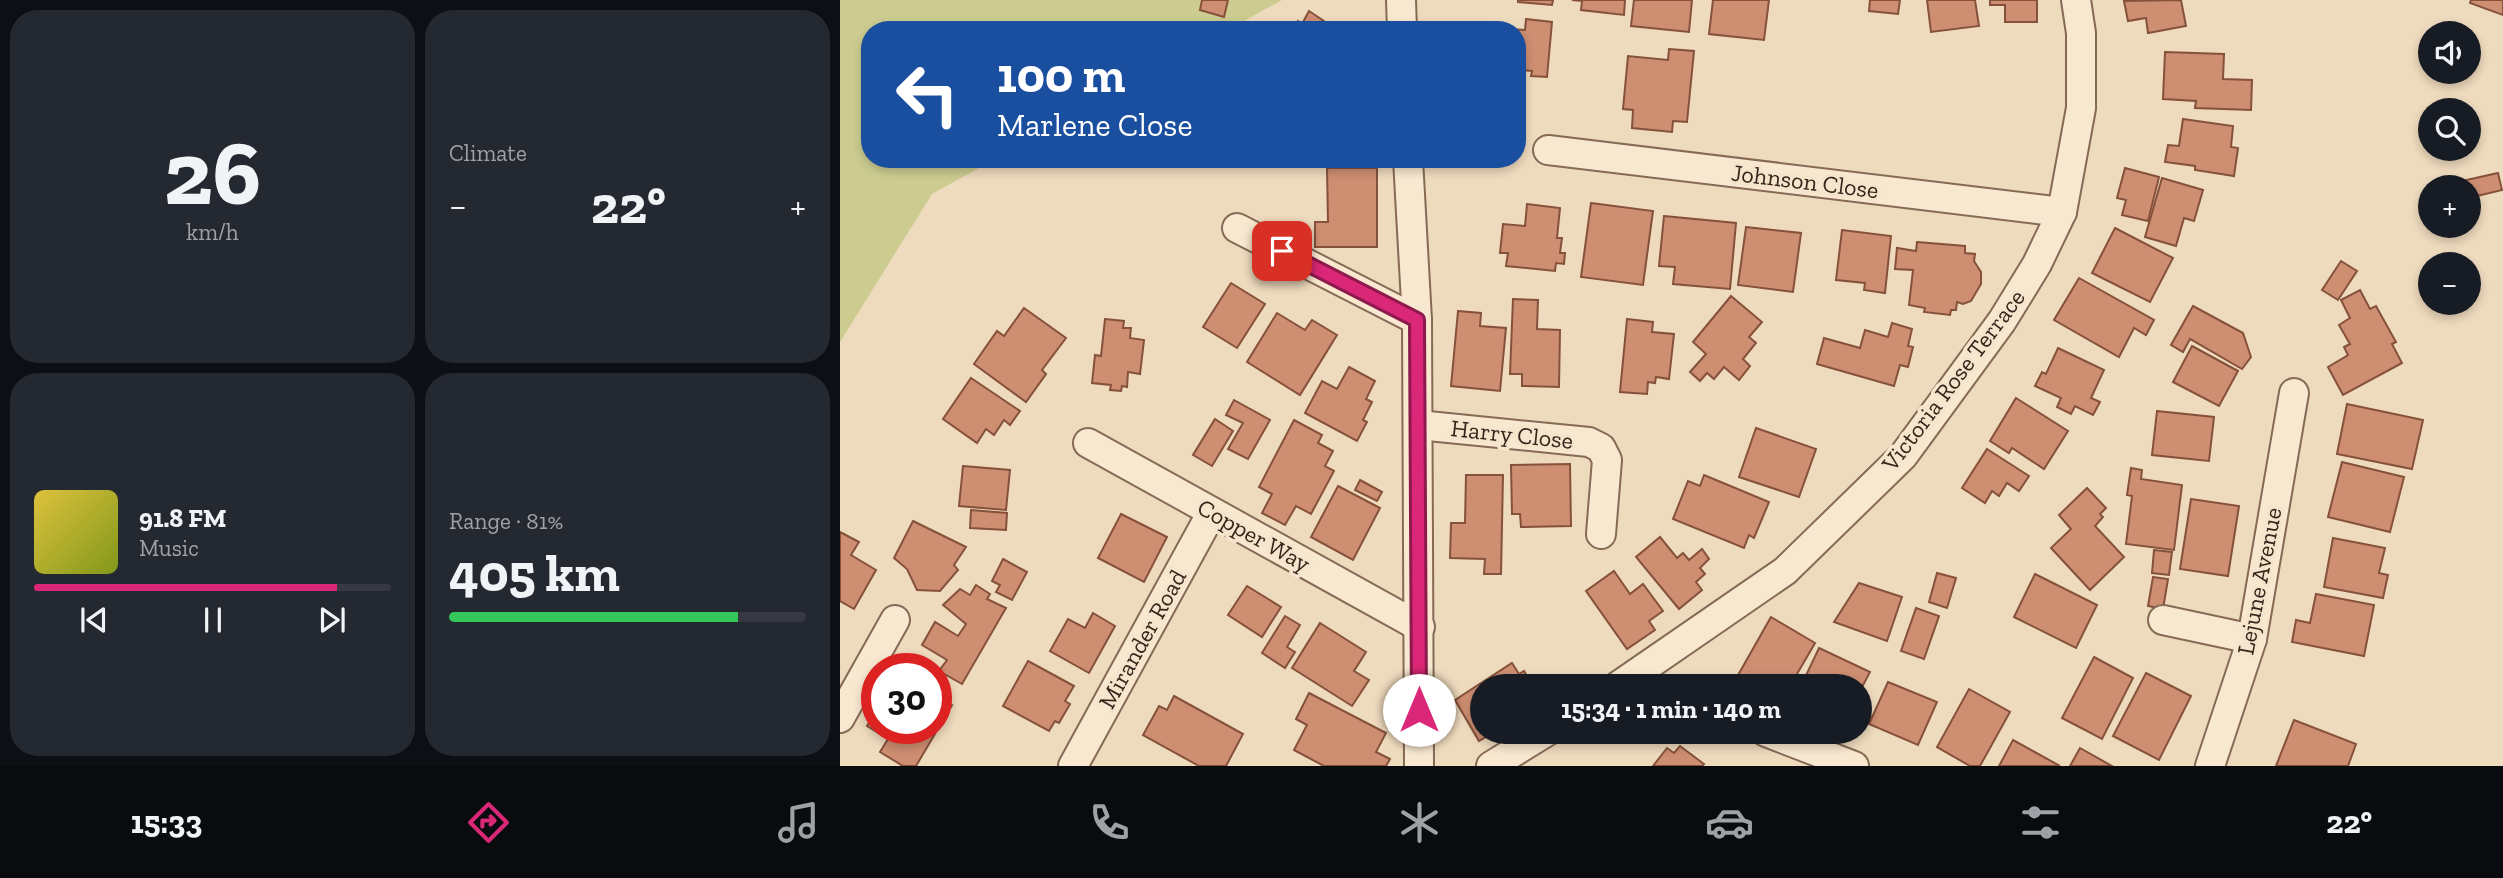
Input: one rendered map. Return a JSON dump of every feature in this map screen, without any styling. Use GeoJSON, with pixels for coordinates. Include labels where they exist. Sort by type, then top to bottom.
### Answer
{"type":"FeatureCollection","features":[{"type":"Feature","properties":{"kind":"street"},"geometry":{"type":"LineString","coordinates":[[1401,0],[1402,21]]}},
{"type":"Feature","properties":{"kind":"street","name":"Victoria Rose Terrace"},"geometry":{"type":"LineString","coordinates":[[1645,674],[1785,571],[1903,456],[2002,321],[2037,264],[2062,212],[2081,108],[2081,33],[2076,0]]}},
{"type":"Feature","properties":{"kind":"street","name":"Johnson Close"},"geometry":{"type":"LineString","coordinates":[[1548,150],[2062,212]]}},
{"type":"Feature","properties":{"kind":"street"},"geometry":{"type":"LineString","coordinates":[[1409,168],[1417,320],[1419,766]]}},
{"type":"Feature","properties":{"kind":"street"},"geometry":{"type":"LineString","coordinates":[[1237,228],[1417,320]]}},
{"type":"Feature","properties":{"kind":"street","name":"Lejune Avenue"},"geometry":{"type":"LineString","coordinates":[[2210,766],[2252,639],[2294,393]]}},
{"type":"Feature","properties":{"kind":"street","name":"Harry Close"},"geometry":{"type":"LineString","coordinates":[[1418,425],[1588,442],[1601,448],[1606,460],[1601,534]]}},
{"type":"Feature","properties":{"kind":"street","name":"Copper Way"},"geometry":{"type":"LineString","coordinates":[[1088,443],[1420,627]]}},
{"type":"Feature","properties":{"kind":"street","name":"Mirander Road"},"geometry":{"type":"LineString","coordinates":[[1073,766],[1212,512]]}},
{"type":"Feature","properties":{"kind":"street"},"geometry":{"type":"LineString","coordinates":[[840,718],[894,620]]}},
{"type":"Feature","properties":{"kind":"street"},"geometry":{"type":"LineString","coordinates":[[2163,620],[2252,639]]}},
{"type":"Feature","properties":{"kind":"street"},"geometry":{"type":"LineString","coordinates":[[1491,766],[1527,744]]}},
{"type":"Feature","properties":{"kind":"street"},"geometry":{"type":"LineString","coordinates":[[1797,744],[1854,766]]}},
{"type":"Feature","properties":{"kind":"green space"},"geometry":{"type":"Polygon","coordinates":[[[840,0],[1282,0],[1244,21],[861,21],[861,168],[979,168],[932,194],[840,342],[840,0]]]}},
{"type":"Feature","properties":{"kind":"building"},"geometry":{"type":"Polygon","coordinates":[[[1202,0],[1228,0],[1224,17],[1200,10],[1202,0]]]}},
{"type":"Feature","properties":{"kind":"building"},"geometry":{"type":"Polygon","coordinates":[[[1518,0],[1553,0],[1552,5],[1518,0]]]}},
{"type":"Feature","properties":{"kind":"building"},"geometry":{"type":"Polygon","coordinates":[[[1572,0],[1625,0],[1624,15],[1581,10],[1582,1],[1572,0]]]}},
{"type":"Feature","properties":{"kind":"building"},"geometry":{"type":"Polygon","coordinates":[[[1634,0],[1692,0],[1689,32],[1631,26],[1634,0]]]}},
{"type":"Feature","properties":{"kind":"building"},"geometry":{"type":"Polygon","coordinates":[[[1713,0],[1769,0],[1764,40],[1709,34],[1713,0]]]}},
{"type":"Feature","properties":{"kind":"building"},"geometry":{"type":"Polygon","coordinates":[[[1870,0],[1900,0],[1898,14],[1869,11],[1870,0]]]}},
{"type":"Feature","properties":{"kind":"building"},"geometry":{"type":"Polygon","coordinates":[[[1927,0],[1975,0],[1979,26],[1931,32],[1927,0]]]}},
{"type":"Feature","properties":{"kind":"building"},"geometry":{"type":"Polygon","coordinates":[[[1990,0],[2037,0],[2037,22],[2005,22],[2005,5],[1990,5],[1990,0]]]}},
{"type":"Feature","properties":{"kind":"building"},"geometry":{"type":"Polygon","coordinates":[[[2181,0],[2186,26],[2148,33],[2146,18],[2128,21],[2124,1],[2181,0]]]}},
{"type":"Feature","properties":{"kind":"building"},"geometry":{"type":"Polygon","coordinates":[[[2471,0],[2503,0],[2503,15],[2470,3],[2471,0]]]}},
{"type":"Feature","properties":{"kind":"building"},"geometry":{"type":"Polygon","coordinates":[[[1309,11],[1324,21],[1304,21],[1309,11]]]}},
{"type":"Feature","properties":{"kind":"building"},"geometry":{"type":"Polygon","coordinates":[[[1526,21],[1552,22],[1547,77],[1531,76],[1532,71],[1526,70],[1526,21]]]}},
{"type":"Feature","properties":{"kind":"building"},"geometry":{"type":"Polygon","coordinates":[[[1669,49],[1694,51],[1687,122],[1673,121],[1672,132],[1632,128],[1633,110],[1623,109],[1628,56],[1668,60],[1669,49]]]}},
{"type":"Feature","properties":{"kind":"building"},"geometry":{"type":"Polygon","coordinates":[[[2165,52],[2224,54],[2223,79],[2252,80],[2251,110],[2195,108],[2196,101],[2163,99],[2165,52]]]}},
{"type":"Feature","properties":{"kind":"building"},"geometry":{"type":"Polygon","coordinates":[[[2183,119],[2233,126],[2231,147],[2238,148],[2234,176],[2165,162],[2168,145],[2179,146],[2183,119]]]}},
{"type":"Feature","properties":{"kind":"building"},"geometry":{"type":"Polygon","coordinates":[[[1327,168],[1377,168],[1377,247],[1315,247],[1315,222],[1328,222],[1327,168]]]}},
{"type":"Feature","properties":{"kind":"building"},"geometry":{"type":"Polygon","coordinates":[[[2125,168],[2159,177],[2148,221],[2122,215],[2126,200],[2117,198],[2125,168]]]}},
{"type":"Feature","properties":{"kind":"building"},"geometry":{"type":"Polygon","coordinates":[[[2498,173],[2502,190],[2481,195],[2481,177],[2498,173]]]}},
{"type":"Feature","properties":{"kind":"building"},"geometry":{"type":"Polygon","coordinates":[[[2162,178],[2203,190],[2194,221],[2184,218],[2176,246],[2145,237],[2162,178]]]}},
{"type":"Feature","properties":{"kind":"building"},"geometry":{"type":"Polygon","coordinates":[[[1591,203],[1653,211],[1643,285],[1581,277],[1591,203]]]}},
{"type":"Feature","properties":{"kind":"building"},"geometry":{"type":"Polygon","coordinates":[[[1527,204],[1560,208],[1557,238],[1562,238],[1560,253],[1565,253],[1564,264],[1556,263],[1555,271],[1506,266],[1508,253],[1500,253],[1503,224],[1525,226],[1527,204]]]}},
{"type":"Feature","properties":{"kind":"building"},"geometry":{"type":"Polygon","coordinates":[[[1664,216],[1736,223],[1730,289],[1673,284],[1675,267],[1659,266],[1664,216]]]}},
{"type":"Feature","properties":{"kind":"building"},"geometry":{"type":"Polygon","coordinates":[[[1746,227],[1801,233],[1793,292],[1738,285],[1746,227]]]}},
{"type":"Feature","properties":{"kind":"building"},"geometry":{"type":"Polygon","coordinates":[[[2115,228],[2173,258],[2150,302],[2092,273],[2115,228]]]}},
{"type":"Feature","properties":{"kind":"building"},"geometry":{"type":"Polygon","coordinates":[[[1842,230],[1891,236],[1885,293],[1864,290],[1865,283],[1836,280],[1842,230]]]}},
{"type":"Feature","properties":{"kind":"building"},"geometry":{"type":"Polygon","coordinates":[[[1917,242],[1965,246],[1965,253],[1975,254],[1974,261],[1981,272],[1981,284],[1971,301],[1963,304],[1957,302],[1956,310],[1951,310],[1950,315],[1924,312],[1925,308],[1909,305],[1913,270],[1895,269],[1897,248],[1916,251],[1917,242]]]}},
{"type":"Feature","properties":{"kind":"building"},"geometry":{"type":"Polygon","coordinates":[[[2341,261],[2357,271],[2338,300],[2322,290],[2341,261]]]}},
{"type":"Feature","properties":{"kind":"building"},"geometry":{"type":"Polygon","coordinates":[[[2079,278],[2154,320],[2146,335],[2134,328],[2119,357],[2054,320],[2079,278]]]}},
{"type":"Feature","properties":{"kind":"building"},"geometry":{"type":"Polygon","coordinates":[[[1231,283],[1265,304],[1237,348],[1203,327],[1231,283]]]}},
{"type":"Feature","properties":{"kind":"building"},"geometry":{"type":"Polygon","coordinates":[[[2360,290],[2370,309],[2376,306],[2396,342],[2392,344],[2402,363],[2343,395],[2328,367],[2348,355],[2344,347],[2350,344],[2339,325],[2350,318],[2341,300],[2360,290]]]}},
{"type":"Feature","properties":{"kind":"building"},"geometry":{"type":"Polygon","coordinates":[[[1731,296],[1762,322],[1749,337],[1756,343],[1743,359],[1750,366],[1739,380],[1724,367],[1714,379],[1707,373],[1700,381],[1690,372],[1706,354],[1693,342],[1731,296]]]}},
{"type":"Feature","properties":{"kind":"building"},"geometry":{"type":"Polygon","coordinates":[[[1513,299],[1538,300],[1537,329],[1560,330],[1559,387],[1522,386],[1522,374],[1510,374],[1513,299]]]}},
{"type":"Feature","properties":{"kind":"building"},"geometry":{"type":"Polygon","coordinates":[[[2193,306],[2243,333],[2251,357],[2242,369],[2190,339],[2183,352],[2171,345],[2193,306]]]}},
{"type":"Feature","properties":{"kind":"building"},"geometry":{"type":"Polygon","coordinates":[[[1024,308],[1066,338],[1042,370],[1046,374],[1026,402],[974,364],[997,331],[1004,336],[1024,308]]]}},
{"type":"Feature","properties":{"kind":"building"},"geometry":{"type":"Polygon","coordinates":[[[1458,311],[1481,313],[1480,326],[1506,328],[1500,391],[1451,386],[1458,311]]]}},
{"type":"Feature","properties":{"kind":"building"},"geometry":{"type":"Polygon","coordinates":[[[1277,313],[1305,330],[1312,320],[1337,335],[1300,395],[1247,362],[1277,313]]]}},
{"type":"Feature","properties":{"kind":"building"},"geometry":{"type":"Polygon","coordinates":[[[1105,319],[1124,321],[1123,328],[1131,328],[1130,338],[1144,340],[1140,374],[1128,372],[1127,387],[1122,386],[1121,391],[1110,390],[1111,385],[1092,383],[1095,355],[1101,356],[1105,319]]]}},
{"type":"Feature","properties":{"kind":"building"},"geometry":{"type":"Polygon","coordinates":[[[1627,319],[1653,322],[1652,332],[1674,334],[1669,379],[1656,377],[1655,383],[1648,382],[1647,394],[1620,392],[1627,319]]]}},
{"type":"Feature","properties":{"kind":"building"},"geometry":{"type":"Polygon","coordinates":[[[1892,323],[1912,329],[1908,346],[1913,347],[1908,367],[1900,365],[1894,386],[1817,364],[1824,338],[1860,348],[1865,330],[1888,337],[1892,323]]]}},
{"type":"Feature","properties":{"kind":"building"},"geometry":{"type":"Polygon","coordinates":[[[2192,346],[2238,371],[2219,406],[2173,382],[2192,346]]]}},
{"type":"Feature","properties":{"kind":"building"},"geometry":{"type":"Polygon","coordinates":[[[2058,348],[2104,370],[2091,398],[2100,402],[2093,415],[2075,406],[2071,414],[2057,407],[2061,398],[2035,386],[2042,372],[2046,374],[2058,348]]]}},
{"type":"Feature","properties":{"kind":"building"},"geometry":{"type":"Polygon","coordinates":[[[1349,367],[1375,381],[1366,399],[1372,402],[1363,420],[1367,422],[1357,441],[1305,413],[1322,381],[1337,389],[1349,367]]]}},
{"type":"Feature","properties":{"kind":"building"},"geometry":{"type":"Polygon","coordinates":[[[971,378],[1020,411],[1010,425],[1004,420],[994,435],[986,429],[977,443],[943,419],[971,378]]]}},
{"type":"Feature","properties":{"kind":"building"},"geometry":{"type":"Polygon","coordinates":[[[2016,398],[2068,431],[2044,469],[2012,448],[2009,453],[1990,441],[2016,398]]]}},
{"type":"Feature","properties":{"kind":"building"},"geometry":{"type":"Polygon","coordinates":[[[1234,400],[1270,420],[1248,459],[1228,449],[1243,423],[1226,415],[1234,400]]]}},
{"type":"Feature","properties":{"kind":"building"},"geometry":{"type":"Polygon","coordinates":[[[2347,404],[2423,420],[2412,469],[2337,454],[2347,404]]]}},
{"type":"Feature","properties":{"kind":"building"},"geometry":{"type":"Polygon","coordinates":[[[2157,411],[2214,417],[2209,461],[2152,455],[2157,411]]]}},
{"type":"Feature","properties":{"kind":"building"},"geometry":{"type":"Polygon","coordinates":[[[1215,419],[1233,431],[1212,466],[1193,455],[1215,419]]]}},
{"type":"Feature","properties":{"kind":"building"},"geometry":{"type":"Polygon","coordinates":[[[1294,420],[1322,435],[1318,443],[1333,451],[1325,466],[1334,471],[1311,514],[1296,506],[1285,525],[1262,513],[1272,494],[1259,487],[1294,420]]]}},
{"type":"Feature","properties":{"kind":"building"},"geometry":{"type":"Polygon","coordinates":[[[1756,428],[1816,449],[1799,497],[1739,477],[1756,428]]]}},
{"type":"Feature","properties":{"kind":"building"},"geometry":{"type":"Polygon","coordinates":[[[1987,449],[2029,476],[2019,491],[2007,483],[1999,496],[1992,491],[1985,503],[1962,488],[1987,449]]]}},
{"type":"Feature","properties":{"kind":"building"},"geometry":{"type":"Polygon","coordinates":[[[2342,462],[2404,477],[2390,532],[2328,517],[2342,462]]]}},
{"type":"Feature","properties":{"kind":"building"},"geometry":{"type":"Polygon","coordinates":[[[1570,464],[1571,526],[1521,527],[1520,514],[1512,514],[1511,465],[1570,464]]]}},
{"type":"Feature","properties":{"kind":"building"},"geometry":{"type":"Polygon","coordinates":[[[963,466],[1010,470],[1006,510],[959,506],[963,466]]]}},
{"type":"Feature","properties":{"kind":"building"},"geometry":{"type":"Polygon","coordinates":[[[2131,468],[2142,470],[2141,479],[2182,485],[2174,550],[2126,544],[2132,496],[2127,495],[2131,468]]]}},
{"type":"Feature","properties":{"kind":"building"},"geometry":{"type":"Polygon","coordinates":[[[1466,475],[1503,475],[1501,574],[1484,574],[1485,559],[1450,558],[1451,523],[1465,523],[1466,475]]]}},
{"type":"Feature","properties":{"kind":"building"},"geometry":{"type":"Polygon","coordinates":[[[1704,475],[1769,502],[1754,538],[1749,535],[1744,548],[1673,519],[1688,481],[1700,486],[1704,475]]]}},
{"type":"Feature","properties":{"kind":"building"},"geometry":{"type":"Polygon","coordinates":[[[1360,480],[1382,492],[1377,501],[1355,490],[1360,480]]]}},
{"type":"Feature","properties":{"kind":"building"},"geometry":{"type":"Polygon","coordinates":[[[1338,486],[1380,508],[1353,560],[1311,537],[1338,486]]]}},
{"type":"Feature","properties":{"kind":"building"},"geometry":{"type":"Polygon","coordinates":[[[2087,488],[2106,508],[2100,514],[2103,517],[2095,526],[2124,557],[2090,590],[2051,548],[2071,529],[2059,515],[2087,488]]]}},
{"type":"Feature","properties":{"kind":"building"},"geometry":{"type":"Polygon","coordinates":[[[2191,499],[2239,506],[2228,576],[2180,569],[2191,499]]]}},
{"type":"Feature","properties":{"kind":"building"},"geometry":{"type":"Polygon","coordinates":[[[971,510],[1007,513],[1006,530],[970,528],[971,510]]]}},
{"type":"Feature","properties":{"kind":"building"},"geometry":{"type":"Polygon","coordinates":[[[1121,514],[1167,537],[1144,582],[1098,558],[1121,514]]]}},
{"type":"Feature","properties":{"kind":"building"},"geometry":{"type":"Polygon","coordinates":[[[913,521],[966,547],[954,565],[958,570],[940,591],[917,590],[907,569],[894,558],[913,521]]]}},
{"type":"Feature","properties":{"kind":"building"},"geometry":{"type":"Polygon","coordinates":[[[840,532],[859,542],[851,555],[876,570],[854,609],[840,601],[840,532]]]}},
{"type":"Feature","properties":{"kind":"building"},"geometry":{"type":"Polygon","coordinates":[[[1660,537],[1677,558],[1683,553],[1689,560],[1702,549],[1709,559],[1700,568],[1705,574],[1696,582],[1702,590],[1679,609],[1636,557],[1660,537]]]}},
{"type":"Feature","properties":{"kind":"building"},"geometry":{"type":"Polygon","coordinates":[[[2333,538],[2385,548],[2379,573],[2388,575],[2383,598],[2324,587],[2333,538]]]}},
{"type":"Feature","properties":{"kind":"building"},"geometry":{"type":"Polygon","coordinates":[[[2154,550],[2172,552],[2169,575],[2152,573],[2154,550]]]}},
{"type":"Feature","properties":{"kind":"building"},"geometry":{"type":"Polygon","coordinates":[[[1003,559],[1027,572],[1012,600],[996,592],[1000,585],[992,581],[1003,559]]]}},
{"type":"Feature","properties":{"kind":"building"},"geometry":{"type":"Polygon","coordinates":[[[1614,571],[1630,594],[1643,584],[1663,611],[1649,621],[1655,630],[1627,649],[1586,591],[1614,571]]]}},
{"type":"Feature","properties":{"kind":"building"},"geometry":{"type":"Polygon","coordinates":[[[1937,573],[1956,578],[1947,608],[1929,602],[1937,573]]]}},
{"type":"Feature","properties":{"kind":"building"},"geometry":{"type":"Polygon","coordinates":[[[2035,574],[2097,605],[2076,648],[2014,617],[2035,574]]]}},
{"type":"Feature","properties":{"kind":"building"},"geometry":{"type":"Polygon","coordinates":[[[2153,577],[2168,579],[2163,609],[2148,606],[2153,577]]]}},
{"type":"Feature","properties":{"kind":"building"},"geometry":{"type":"Polygon","coordinates":[[[1859,583],[1902,597],[1887,641],[1834,622],[1859,583]]]}},
{"type":"Feature","properties":{"kind":"building"},"geometry":{"type":"Polygon","coordinates":[[[976,585],[990,594],[987,599],[1006,608],[962,684],[952,678],[952,653],[935,653],[922,645],[935,622],[958,636],[966,624],[943,605],[960,589],[970,595],[976,585]]]}},
{"type":"Feature","properties":{"kind":"building"},"geometry":{"type":"Polygon","coordinates":[[[1247,586],[1281,607],[1262,637],[1228,615],[1247,586]]]}},
{"type":"Feature","properties":{"kind":"building"},"geometry":{"type":"Polygon","coordinates":[[[2316,594],[2374,605],[2364,656],[2292,642],[2296,620],[2310,623],[2316,594]]]}},
{"type":"Feature","properties":{"kind":"building"},"geometry":{"type":"Polygon","coordinates":[[[1916,608],[1939,616],[1924,659],[1901,651],[1916,608]]]}},
{"type":"Feature","properties":{"kind":"building"},"geometry":{"type":"Polygon","coordinates":[[[1093,613],[1115,626],[1089,673],[1050,651],[1068,619],[1085,628],[1093,613]]]}},
{"type":"Feature","properties":{"kind":"building"},"geometry":{"type":"Polygon","coordinates":[[[1285,616],[1300,625],[1287,647],[1295,652],[1285,668],[1262,653],[1285,616]]]}},
{"type":"Feature","properties":{"kind":"building"},"geometry":{"type":"Polygon","coordinates":[[[1771,617],[1815,643],[1797,674],[1739,674],[1771,617]]]}},
{"type":"Feature","properties":{"kind":"building"},"geometry":{"type":"Polygon","coordinates":[[[1320,623],[1366,652],[1354,671],[1369,680],[1352,706],[1292,668],[1320,623]]]}},
{"type":"Feature","properties":{"kind":"building"},"geometry":{"type":"Polygon","coordinates":[[[1819,648],[1870,672],[1869,674],[1807,674],[1819,648]]]}},
{"type":"Feature","properties":{"kind":"building"},"geometry":{"type":"Polygon","coordinates":[[[2094,657],[2133,678],[2102,739],[2062,718],[2094,657]]]}},
{"type":"Feature","properties":{"kind":"building"},"geometry":{"type":"Polygon","coordinates":[[[1028,661],[1074,686],[1065,701],[1070,704],[1059,723],[1055,721],[1049,731],[1003,706],[1028,661]]]}},
{"type":"Feature","properties":{"kind":"building"},"geometry":{"type":"Polygon","coordinates":[[[1512,663],[1519,674],[1495,674],[1512,663]]]}},
{"type":"Feature","properties":{"kind":"building"},"geometry":{"type":"Polygon","coordinates":[[[2146,673],[2191,696],[2159,760],[2113,736],[2146,673]]]}},
{"type":"Feature","properties":{"kind":"building"},"geometry":{"type":"Polygon","coordinates":[[[1888,682],[1937,702],[1918,745],[1872,725],[1872,717],[1888,682]]]}},
{"type":"Feature","properties":{"kind":"building"},"geometry":{"type":"Polygon","coordinates":[[[1969,689],[2010,712],[1980,766],[1970,766],[1937,747],[1969,689]]]}},
{"type":"Feature","properties":{"kind":"building"},"geometry":{"type":"Polygon","coordinates":[[[1470,690],[1470,726],[1455,700],[1470,690]]]}},
{"type":"Feature","properties":{"kind":"building"},"geometry":{"type":"Polygon","coordinates":[[[1309,693],[1386,733],[1376,752],[1390,759],[1386,766],[1324,766],[1294,750],[1307,725],[1296,719],[1309,693]]]}},
{"type":"Feature","properties":{"kind":"building"},"geometry":{"type":"Polygon","coordinates":[[[1174,696],[1243,734],[1226,766],[1199,766],[1143,735],[1159,706],[1167,710],[1174,696]]]}},
{"type":"Feature","properties":{"kind":"building"},"geometry":{"type":"Polygon","coordinates":[[[2294,720],[2356,744],[2348,766],[2276,766],[2294,720]]]}},
{"type":"Feature","properties":{"kind":"building"},"geometry":{"type":"Polygon","coordinates":[[[2013,740],[2060,766],[1999,766],[2013,740]]]}},
{"type":"Feature","properties":{"kind":"building"},"geometry":{"type":"Polygon","coordinates":[[[885,744],[929,744],[916,766],[903,766],[880,752],[885,744]]]}},
{"type":"Feature","properties":{"kind":"building"},"geometry":{"type":"Polygon","coordinates":[[[1680,746],[1704,764],[1653,766],[1667,748],[1674,753],[1680,746]]]}},
{"type":"Feature","properties":{"kind":"building"},"geometry":{"type":"Polygon","coordinates":[[[2080,748],[2112,766],[2070,766],[2080,748]]]}},
{"type":"Feature","properties":{"kind":"route"},"geometry":{"type":"LineString","coordinates":[[1282,251],[1417,320],[1419,710]]}}]}
